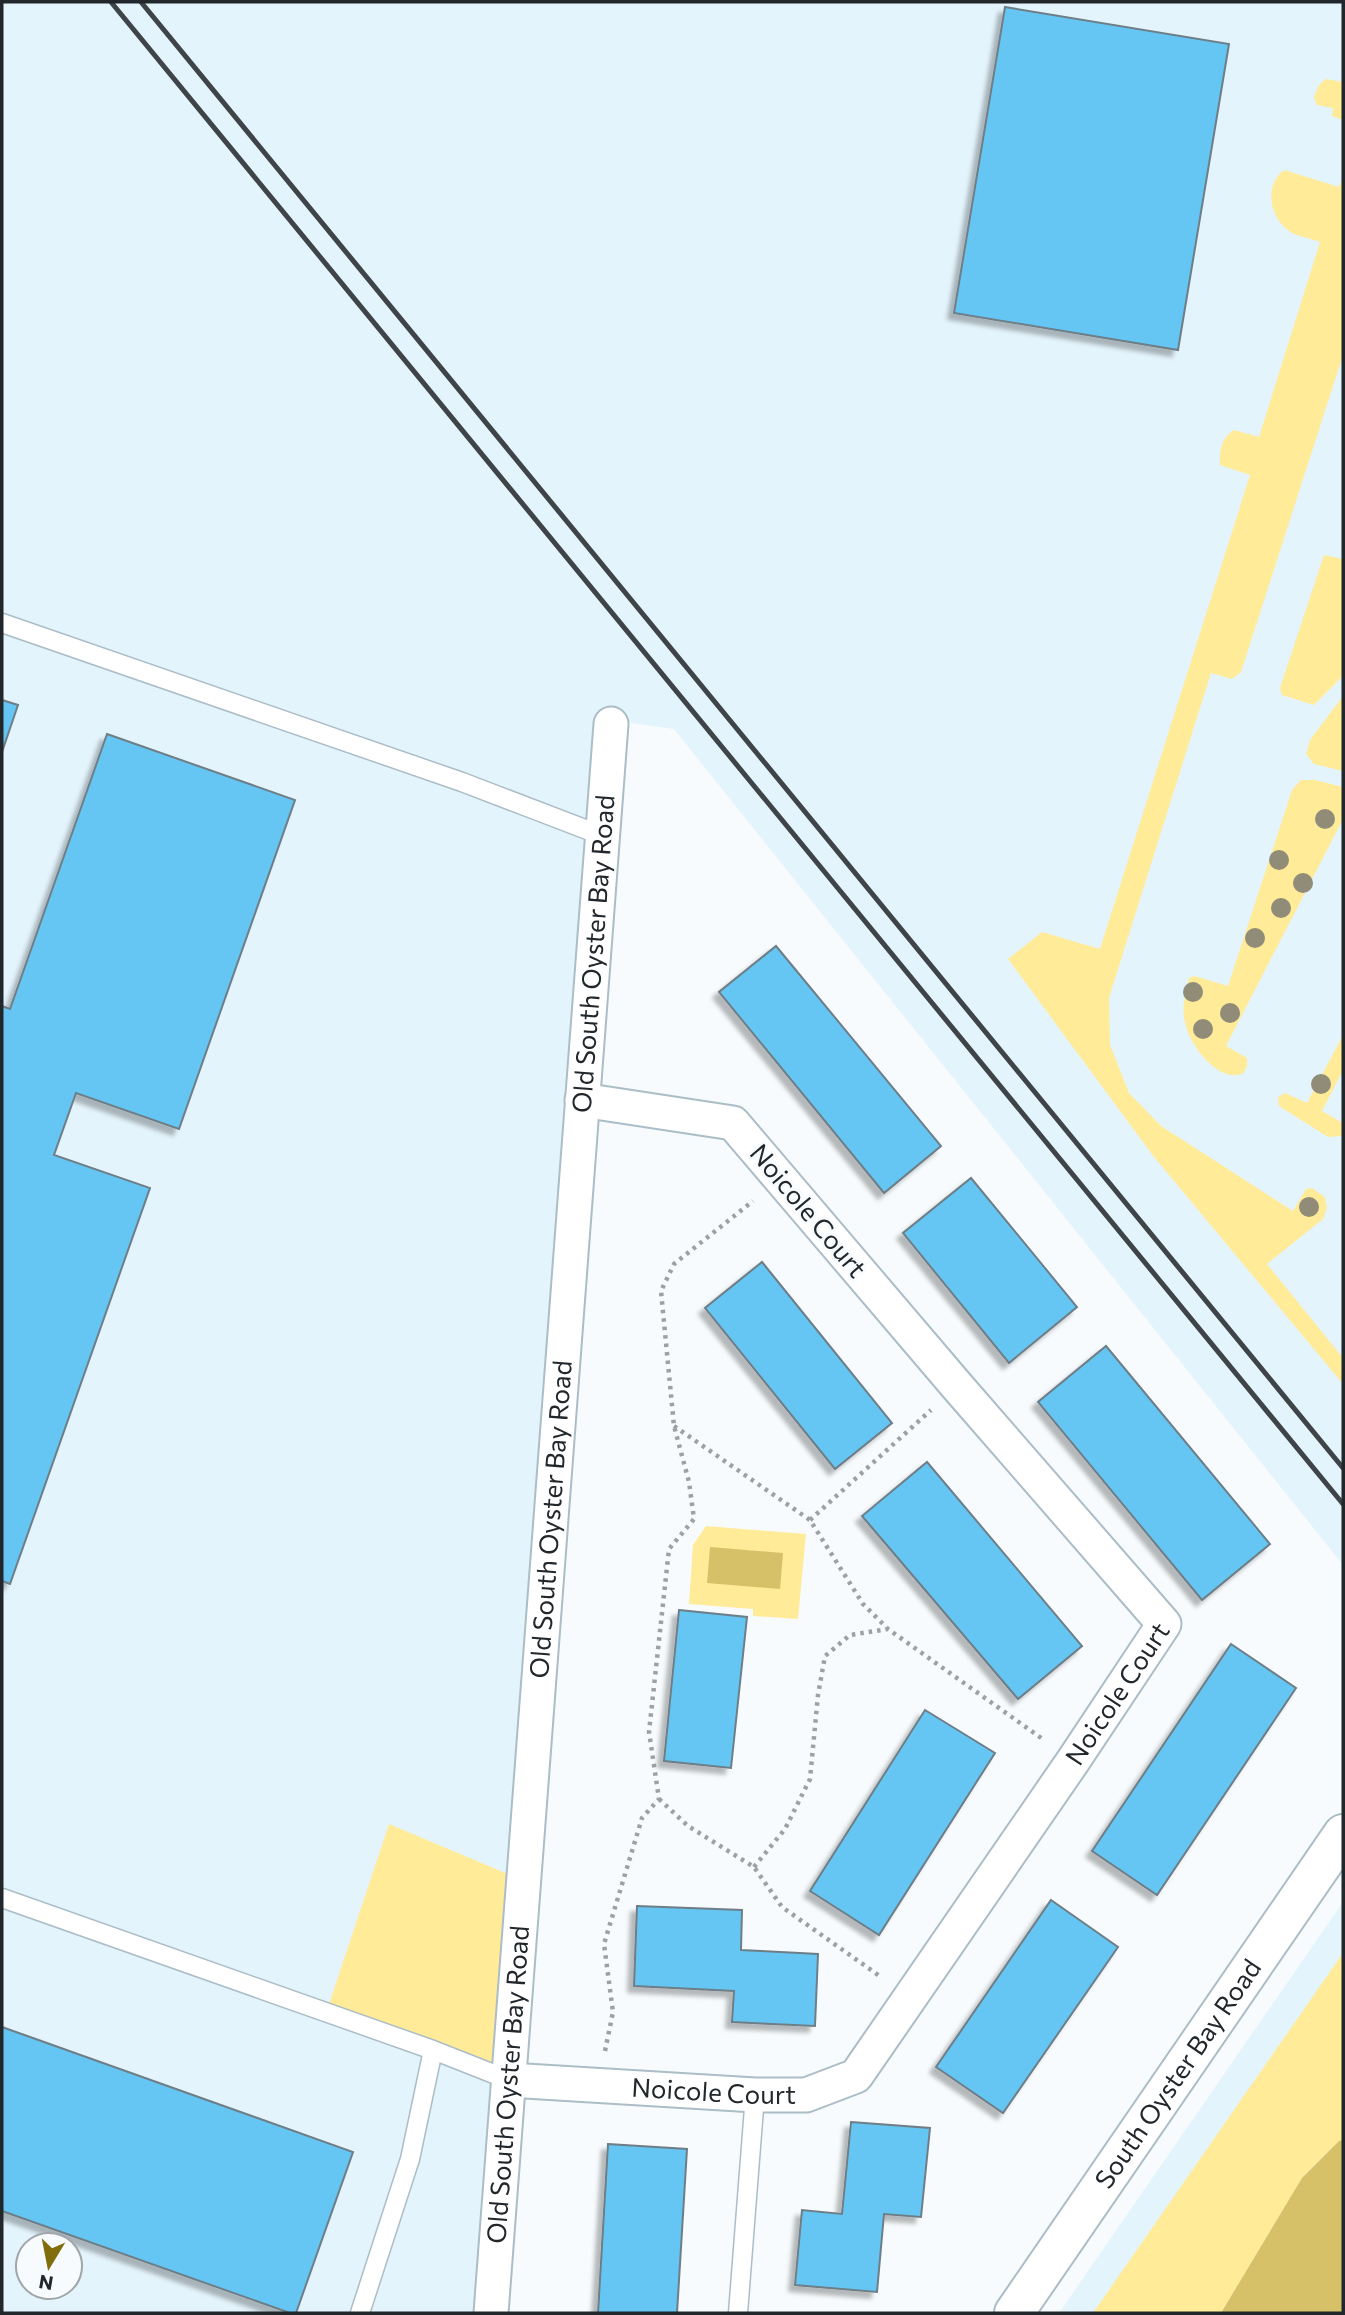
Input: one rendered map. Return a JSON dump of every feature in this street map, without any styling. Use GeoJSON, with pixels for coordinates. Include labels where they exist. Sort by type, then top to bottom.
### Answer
{"type":"FeatureCollection","features":[{"type":"Feature","properties":{"kind":"main road","name":"South Oyster Bay Road"},"geometry":{"type":"LineString","coordinates":[[1014,2313],[1343,1834]]}},
{"type":"Feature","properties":{"kind":"street","name":"Old South Oyster Bay Road"},"geometry":{"type":"LineString","coordinates":[[491,2313],[611,724]]}},
{"type":"Feature","properties":{"kind":"street","name":"Noicole Court"},"geometry":{"type":"LineString","coordinates":[[509,2080],[755,2095],[806,2095],[856,2076],[1164,1624],[733,1123],[582,1100]]}},
{"type":"Feature","properties":{"kind":"lane"},"geometry":{"type":"LineString","coordinates":[[2,623],[327,738],[462,782],[603,836]]}},
{"type":"Feature","properties":{"kind":"lane"},"geometry":{"type":"LineString","coordinates":[[2,1898],[433,2050],[509,2080]]}},
{"type":"Feature","properties":{"kind":"lane"},"geometry":{"type":"LineString","coordinates":[[360,2313],[410,2159],[433,2050]]}},
{"type":"Feature","properties":{"kind":"lane"},"geometry":{"type":"LineString","coordinates":[[738,2313],[755,2095]]}},
{"type":"Feature","properties":{"kind":"path"},"geometry":{"type":"LineString","coordinates":[[782,1179],[674,1264],[661,1291],[674,1426],[690,1482],[694,1519],[669,1549],[649,1732],[659,1799],[688,1826],[754,1867],[782,1907],[910,1998]]}},
{"type":"Feature","properties":{"kind":"path"},"geometry":{"type":"LineString","coordinates":[[810,1520],[957,1386]]}},
{"type":"Feature","properties":{"kind":"path"},"geometry":{"type":"LineString","coordinates":[[674,1426],[810,1520],[863,1604],[888,1629],[1073,1761]]}},
{"type":"Feature","properties":{"kind":"path"},"geometry":{"type":"LineString","coordinates":[[754,1867],[785,1829],[810,1779],[818,1695],[825,1656],[850,1635],[888,1629]]}},
{"type":"Feature","properties":{"kind":"path"},"geometry":{"type":"LineString","coordinates":[[598,2087],[612,2012],[604,1944],[642,1818],[659,1799]]}},
{"type":"Feature","properties":{"kind":"shaded area"},"geometry":{"type":"Polygon","coordinates":[[[2,2],[1343,2],[1343,1565],[674,729],[624,722],[501,2313],[2,2313],[2,2]]]}},
{"type":"Feature","properties":{"kind":"shaded area"},"geometry":{"type":"Polygon","coordinates":[[[1326,79],[1343,82],[1343,120],[1332,116],[1333,108],[1317,105],[1314,97],[1319,85],[1326,79]]]}},
{"type":"Feature","properties":{"kind":"shaded area"},"geometry":{"type":"Polygon","coordinates":[[[1284,170],[1339,187],[1343,177],[1343,355],[1241,672],[1232,679],[1211,673],[1109,998],[1110,1045],[1129,1093],[1161,1126],[1293,1211],[1306,1189],[1312,1188],[1325,1197],[1327,1208],[1323,1219],[1267,1264],[1343,1358],[1343,1384],[1154,1157],[1008,959],[1042,932],[1100,949],[1250,475],[1220,465],[1222,446],[1226,437],[1234,430],[1259,437],[1320,242],[1292,233],[1282,225],[1273,210],[1274,184],[1284,170]]]}},
{"type":"Feature","properties":{"kind":"shaded area"},"geometry":{"type":"Polygon","coordinates":[[[1324,555],[1343,559],[1343,676],[1314,705],[1282,695],[1280,688],[1324,555]]]}},
{"type":"Feature","properties":{"kind":"shaded area"},"geometry":{"type":"Polygon","coordinates":[[[1343,696],[1343,771],[1314,764],[1306,754],[1310,740],[1343,696]]]}},
{"type":"Feature","properties":{"kind":"shaded area"},"geometry":{"type":"Polygon","coordinates":[[[1301,780],[1315,780],[1343,787],[1343,819],[1226,1046],[1247,1058],[1247,1066],[1243,1074],[1223,1073],[1202,1055],[1187,1030],[1184,1000],[1189,978],[1194,976],[1228,986],[1292,790],[1301,780]]]}},
{"type":"Feature","properties":{"kind":"shaded area"},"geometry":{"type":"Polygon","coordinates":[[[1343,1035],[1343,1070],[1322,1111],[1341,1122],[1343,1130],[1341,1136],[1328,1137],[1279,1106],[1278,1097],[1285,1093],[1307,1103],[1343,1035]]]}},
{"type":"Feature","properties":{"kind":"shaded area"},"geometry":{"type":"Polygon","coordinates":[[[706,1526],[806,1534],[798,1619],[753,1616],[753,1609],[689,1604],[693,1545],[706,1526]]]}},
{"type":"Feature","properties":{"kind":"shaded area"},"geometry":{"type":"Polygon","coordinates":[[[710,1547],[783,1553],[780,1589],[707,1583],[710,1547]]]}},
{"type":"Feature","properties":{"kind":"shaded area"},"geometry":{"type":"Polygon","coordinates":[[[389,1824],[524,1881],[509,2080],[326,2013],[389,1824]]]}},
{"type":"Feature","properties":{"kind":"shaded area"},"geometry":{"type":"Polygon","coordinates":[[[1343,1902],[1343,2313],[1059,2313],[1343,1902]]]}},
{"type":"Feature","properties":{"kind":"shaded area"},"geometry":{"type":"Polygon","coordinates":[[[1343,1953],[1343,2140],[1302,2178],[1221,2313],[1093,2313],[1343,1953]]]}},
{"type":"Feature","properties":{"kind":"shaded area"},"geometry":{"type":"Polygon","coordinates":[[[1343,2140],[1343,2313],[1221,2313],[1302,2178],[1343,2140]]]}},
{"type":"Feature","properties":{"kind":"building"},"geometry":{"type":"Polygon","coordinates":[[[1005,7],[1229,44],[1178,350],[954,313],[1005,7]]]}},
{"type":"Feature","properties":{"kind":"building"},"geometry":{"type":"Polygon","coordinates":[[[2,700],[18,705],[2,752],[2,700]]]}},
{"type":"Feature","properties":{"kind":"building"},"geometry":{"type":"Polygon","coordinates":[[[107,734],[295,800],[179,1129],[76,1093],[54,1155],[150,1188],[10,1584],[2,1581],[2,1006],[10,1009],[107,734]]]}},
{"type":"Feature","properties":{"kind":"building"},"geometry":{"type":"Polygon","coordinates":[[[776,946],[941,1146],[884,1193],[719,992],[776,946]]]}},
{"type":"Feature","properties":{"kind":"building"},"geometry":{"type":"Polygon","coordinates":[[[971,1178],[1077,1307],[1009,1363],[903,1233],[971,1178]]]}},
{"type":"Feature","properties":{"kind":"building"},"geometry":{"type":"Polygon","coordinates":[[[762,1262],[892,1423],[835,1469],[705,1308],[762,1262]]]}},
{"type":"Feature","properties":{"kind":"building"},"geometry":{"type":"Polygon","coordinates":[[[1106,1346],[1270,1544],[1202,1600],[1038,1402],[1106,1346]]]}},
{"type":"Feature","properties":{"kind":"building"},"geometry":{"type":"Polygon","coordinates":[[[927,1462],[1082,1646],[1018,1699],[862,1516],[927,1462]]]}},
{"type":"Feature","properties":{"kind":"building"},"geometry":{"type":"Polygon","coordinates":[[[679,1610],[747,1617],[731,1768],[664,1761],[679,1610]]]}},
{"type":"Feature","properties":{"kind":"building"},"geometry":{"type":"Polygon","coordinates":[[[1231,1644],[1296,1688],[1157,1895],[1092,1851],[1231,1644]]]}},
{"type":"Feature","properties":{"kind":"building"},"geometry":{"type":"Polygon","coordinates":[[[925,1710],[995,1753],[879,1935],[810,1891],[925,1710]]]}},
{"type":"Feature","properties":{"kind":"building"},"geometry":{"type":"Polygon","coordinates":[[[1051,1900],[1118,1947],[1003,2113],[936,2067],[1051,1900]]]}},
{"type":"Feature","properties":{"kind":"building"},"geometry":{"type":"Polygon","coordinates":[[[637,1906],[742,1910],[741,1950],[818,1954],[815,2026],[732,2022],[734,1991],[634,1986],[637,1906]]]}},
{"type":"Feature","properties":{"kind":"building"},"geometry":{"type":"Polygon","coordinates":[[[2,2027],[353,2152],[296,2313],[84,2240],[84,2231],[58,2231],[2,2211],[2,2027]]]}},
{"type":"Feature","properties":{"kind":"building"},"geometry":{"type":"Polygon","coordinates":[[[851,2122],[930,2128],[921,2217],[884,2214],[877,2292],[795,2285],[802,2210],[842,2214],[851,2122]]]}},
{"type":"Feature","properties":{"kind":"building"},"geometry":{"type":"Polygon","coordinates":[[[608,2144],[687,2149],[677,2313],[598,2313],[608,2144]]]}},
{"type":"Feature","properties":{"kind":"railway"},"geometry":{"type":"LineString","coordinates":[[111,2],[1343,1504]]}},
{"type":"Feature","properties":{"kind":"railway"},"geometry":{"type":"LineString","coordinates":[[141,2],[1343,1468]]}}]}
